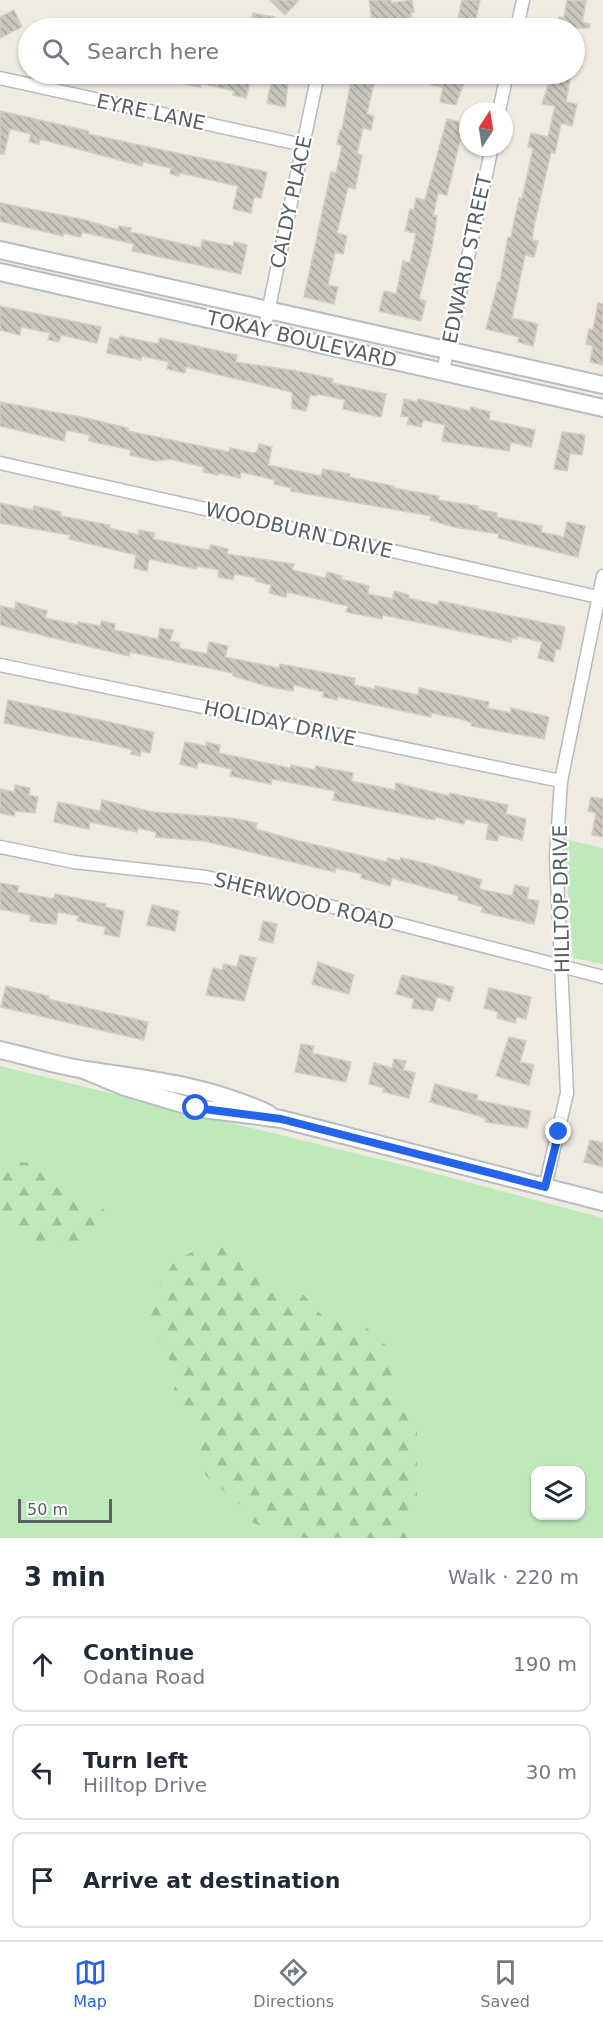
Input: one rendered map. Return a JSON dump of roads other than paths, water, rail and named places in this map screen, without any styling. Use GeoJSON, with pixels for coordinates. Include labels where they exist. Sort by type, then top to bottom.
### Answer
{"type":"FeatureCollection","features":[{"type":"Feature","properties":{"kind":"street"},"geometry":{"type":"LineString","coordinates":[[519,18],[523,0]]}},
{"type":"Feature","properties":{"kind":"street","name":"EYRE LANE"},"geometry":{"type":"LineString","coordinates":[[0,78],[18,82]]}},
{"type":"Feature","properties":{"kind":"street","name":"EYRE LANE"},"geometry":{"type":"LineString","coordinates":[[27,84],[303,145]]}},
{"type":"Feature","properties":{"kind":"street","name":"CALDY PLACE"},"geometry":{"type":"LineString","coordinates":[[264,331],[316,84]]}},
{"type":"Feature","properties":{"kind":"street"},"geometry":{"type":"LineString","coordinates":[[501,102],[505,84]]}},
{"type":"Feature","properties":{"kind":"street","name":"EDWARD STREET"},"geometry":{"type":"LineString","coordinates":[[443,371],[490,156]]}},
{"type":"Feature","properties":{"kind":"street","name":"TOKAY BOULEVARD"},"geometry":{"type":"LineString","coordinates":[[0,250],[603,385]]}},
{"type":"Feature","properties":{"kind":"street","name":"TOKAY BOULEVARD"},"geometry":{"type":"LineString","coordinates":[[0,272],[603,408]]}},
{"type":"Feature","properties":{"kind":"street","name":"WOODBURN DRIVE"},"geometry":{"type":"LineString","coordinates":[[0,463],[598,597]]}},
{"type":"Feature","properties":{"kind":"street","name":"HILLTOP DRIVE"},"geometry":{"type":"LineString","coordinates":[[545,1187],[567,1093],[556,857],[561,781],[603,576]]}},
{"type":"Feature","properties":{"kind":"street","name":"HOLIDAY DRIVE"},"geometry":{"type":"LineString","coordinates":[[0,665],[561,781]]}},
{"type":"Feature","properties":{"kind":"street","name":"SHERWOOD ROAD"},"geometry":{"type":"LineString","coordinates":[[0,847],[74,862],[206,877],[306,900],[603,977]]}},
{"type":"Feature","properties":{"kind":"street"},"geometry":{"type":"LineString","coordinates":[[0,1050],[84,1070],[171,1082],[243,1101],[281,1119],[603,1202]]}}]}
